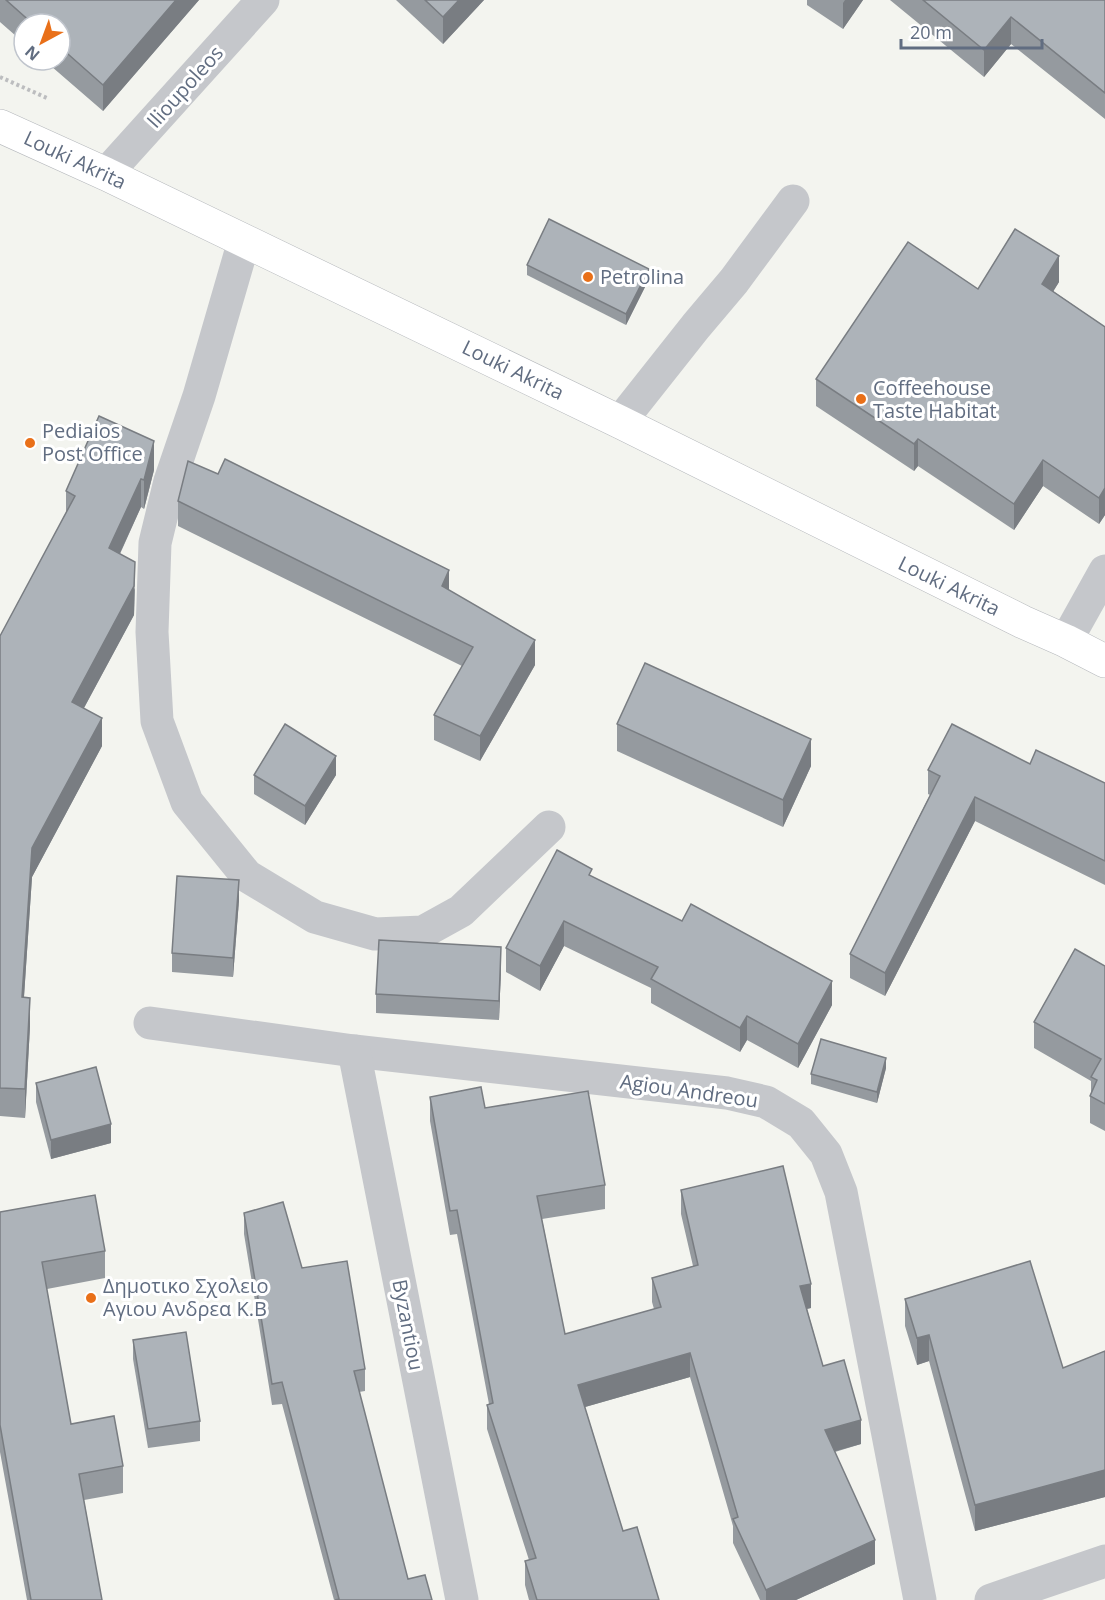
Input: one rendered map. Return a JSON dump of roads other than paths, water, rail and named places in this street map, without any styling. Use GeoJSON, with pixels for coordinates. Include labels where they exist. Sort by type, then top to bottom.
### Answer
{"type":"FeatureCollection","features":[{"type":"Feature","properties":{"kind":"main road","name":"Louki Akrita"},"geometry":{"type":"LineString","coordinates":[[0,126],[106,174],[620,422],[1105,661]]}},
{"type":"Feature","properties":{"kind":"street","name":"Ilioupoleos"},"geometry":{"type":"LineString","coordinates":[[106,174],[263,0]]}},
{"type":"Feature","properties":{"kind":"street"},"geometry":{"type":"LineString","coordinates":[[620,422],[735,281],[793,201]]}},
{"type":"Feature","properties":{"kind":"street"},"geometry":{"type":"LineString","coordinates":[[244,240],[199,396],[170,481],[155,543],[152,632],[157,721],[187,802],[247,876],[315,917],[375,934],[423,932],[462,911],[549,827]]}},
{"type":"Feature","properties":{"kind":"street"},"geometry":{"type":"LineString","coordinates":[[1066,641],[1105,571]]}},
{"type":"Feature","properties":{"kind":"street","name":"Agiou Andreou"},"geometry":{"type":"LineString","coordinates":[[150,1023],[354,1051],[727,1093],[766,1102],[801,1123],[826,1154],[841,1192],[920,1600]]}},
{"type":"Feature","properties":{"kind":"street","name":"Byzantiou"},"geometry":{"type":"LineString","coordinates":[[354,1051],[462,1600]]}},
{"type":"Feature","properties":{"kind":"street"},"geometry":{"type":"LineString","coordinates":[[991,1600],[1105,1561]]}},
{"type":"Feature","properties":{"kind":"place","name":"Petrolina"},"geometry":{"type":"Point","coordinates":[588,277]}},
{"type":"Feature","properties":{"kind":"place","name":"Coffeehouse Taste Habitat"},"geometry":{"type":"Point","coordinates":[861,399]}},
{"type":"Feature","properties":{"kind":"place","name":"Pediaios Post Office"},"geometry":{"type":"Point","coordinates":[30,443]}},
{"type":"Feature","properties":{"kind":"place","name":"Δημοτικο Σχολειο Αγιου Ανδρεα Κ.Β"},"geometry":{"type":"Point","coordinates":[91,1298]}}]}
